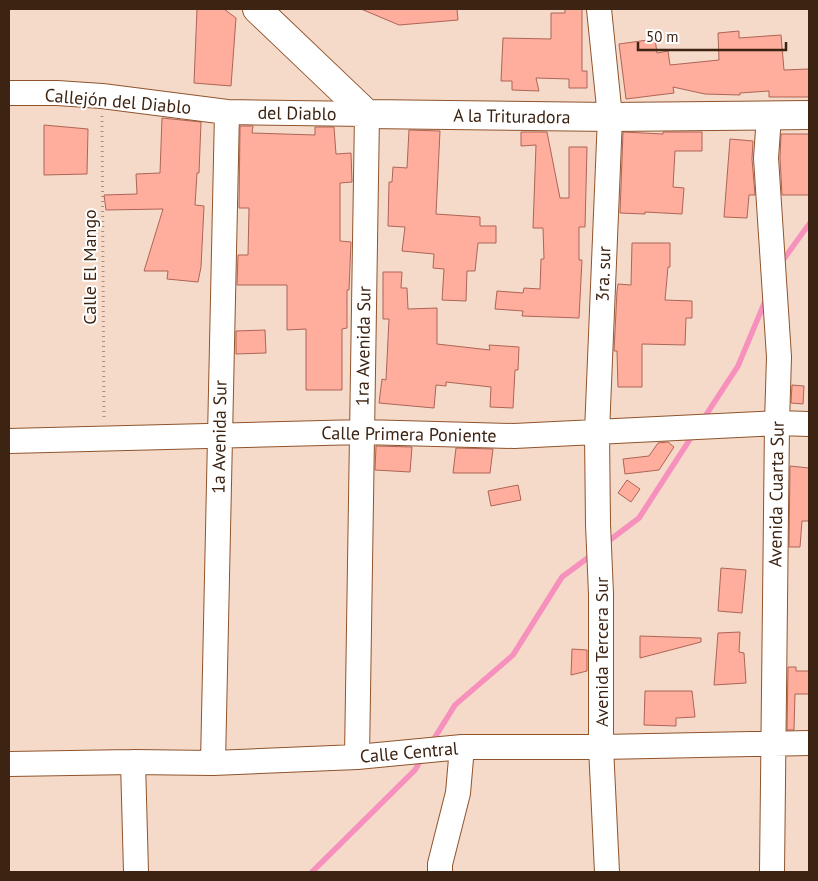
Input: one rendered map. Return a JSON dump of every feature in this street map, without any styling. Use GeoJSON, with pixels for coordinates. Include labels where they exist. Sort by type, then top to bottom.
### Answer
{"type":"FeatureCollection","features":[{"type":"Feature","properties":{"kind":"street"},"geometry":{"type":"LineString","coordinates":[[257,9],[367,114]]}},
{"type":"Feature","properties":{"kind":"street","name":"3ra. sur"},"geometry":{"type":"LineString","coordinates":[[597,432],[610,117],[599,9]]}},
{"type":"Feature","properties":{"kind":"street","name":"Callejón del Diablo"},"geometry":{"type":"LineString","coordinates":[[9,93],[57,93],[102,96],[228,112]]}},
{"type":"Feature","properties":{"kind":"street","name":"del Diablo"},"geometry":{"type":"LineString","coordinates":[[228,112],[367,114]]}},
{"type":"Feature","properties":{"kind":"street","name":"1a Avenida Sur"},"geometry":{"type":"LineString","coordinates":[[213,763],[219,435],[228,112]]}},
{"type":"Feature","properties":{"kind":"street","name":"A la Trituradora"},"geometry":{"type":"LineString","coordinates":[[367,114],[610,117],[809,116]]}},
{"type":"Feature","properties":{"kind":"street","name":"1ra Avenida Sur"},"geometry":{"type":"LineString","coordinates":[[357,757],[367,114]]}},
{"type":"Feature","properties":{"kind":"street","name":"Avenida Cuarta Sur"},"geometry":{"type":"LineString","coordinates":[[768,116],[766,158],[779,357],[776,423],[772,872]]}},
{"type":"Feature","properties":{"kind":"street","name":"Calle Primera Poniente"},"geometry":{"type":"LineString","coordinates":[[9,441],[362,432],[514,436],[776,423],[809,424]]}},
{"type":"Feature","properties":{"kind":"street","name":"Avenida Tercera Sur"},"geometry":{"type":"LineString","coordinates":[[597,432],[601,594],[601,747],[607,872]]}},
{"type":"Feature","properties":{"kind":"street","name":"Calle Central"},"geometry":{"type":"LineString","coordinates":[[9,764],[213,763],[357,757],[462,747],[601,747],[774,742],[809,743]]}},
{"type":"Feature","properties":{"kind":"street"},"geometry":{"type":"LineString","coordinates":[[440,872],[440,864],[458,793],[462,747]]}},
{"type":"Feature","properties":{"kind":"street"},"geometry":{"type":"LineString","coordinates":[[133,762],[136,872]]}},
{"type":"Feature","properties":{"kind":"path","name":"Calle El Mango"},"geometry":{"type":"LineString","coordinates":[[102,96],[104,438]]}},
{"type":"Feature","properties":{"kind":"building"},"geometry":{"type":"Polygon","coordinates":[[[197,9],[224,9],[236,18],[231,86],[194,83],[197,9]]]}},
{"type":"Feature","properties":{"kind":"building"},"geometry":{"type":"Polygon","coordinates":[[[361,9],[457,9],[458,20],[399,25],[361,9]]]}},
{"type":"Feature","properties":{"kind":"building"},"geometry":{"type":"Polygon","coordinates":[[[565,9],[582,9],[582,71],[587,71],[587,88],[569,88],[569,79],[536,78],[539,91],[512,90],[512,81],[501,81],[503,38],[551,39],[551,13],[565,13],[565,9]]]}},
{"type":"Feature","properties":{"kind":"building"},"geometry":{"type":"Polygon","coordinates":[[[739,31],[739,38],[781,35],[784,70],[809,69],[809,97],[769,97],[769,91],[740,93],[740,95],[705,94],[673,87],[674,93],[626,99],[619,44],[655,39],[657,53],[668,51],[670,65],[719,60],[718,33],[739,31]]]}},
{"type":"Feature","properties":{"kind":"building"},"geometry":{"type":"Polygon","coordinates":[[[162,118],[201,122],[199,173],[197,173],[195,205],[204,206],[201,267],[198,282],[167,279],[168,271],[144,271],[163,209],[106,210],[104,195],[137,194],[136,174],[160,173],[162,118]]]}},
{"type":"Feature","properties":{"kind":"building"},"geometry":{"type":"Polygon","coordinates":[[[44,125],[88,129],[87,174],[44,175],[44,125]]]}},
{"type":"Feature","properties":{"kind":"building"},"geometry":{"type":"Polygon","coordinates":[[[240,126],[253,126],[252,133],[315,135],[315,127],[334,127],[336,154],[351,153],[352,182],[340,183],[340,241],[351,242],[349,290],[347,290],[347,328],[342,329],[342,390],[306,390],[306,329],[287,330],[287,285],[237,285],[238,255],[248,255],[249,208],[239,208],[240,126]]]}},
{"type":"Feature","properties":{"kind":"building"},"geometry":{"type":"Polygon","coordinates":[[[409,130],[440,131],[436,214],[480,217],[480,226],[496,226],[496,243],[478,243],[475,271],[467,271],[466,301],[442,300],[444,269],[433,268],[434,254],[402,251],[405,227],[388,226],[389,182],[392,182],[393,167],[407,168],[409,130]]]}},
{"type":"Feature","properties":{"kind":"building"},"geometry":{"type":"Polygon","coordinates":[[[521,132],[547,132],[560,198],[569,198],[569,147],[587,147],[585,227],[579,227],[579,260],[582,260],[579,318],[522,316],[523,311],[495,309],[497,291],[523,293],[524,288],[540,289],[541,259],[544,259],[543,228],[533,228],[536,145],[521,146],[521,132]]]}},
{"type":"Feature","properties":{"kind":"building"},"geometry":{"type":"Polygon","coordinates":[[[623,132],[663,134],[663,132],[702,132],[702,151],[675,151],[673,187],[684,188],[682,214],[620,213],[623,132]]]}},
{"type":"Feature","properties":{"kind":"building"},"geometry":{"type":"Polygon","coordinates":[[[781,134],[809,134],[809,195],[782,195],[781,134]]]}},
{"type":"Feature","properties":{"kind":"building"},"geometry":{"type":"Polygon","coordinates":[[[730,139],[753,141],[752,159],[755,195],[749,195],[747,218],[724,217],[730,139]]]}},
{"type":"Feature","properties":{"kind":"building"},"geometry":{"type":"Polygon","coordinates":[[[632,243],[670,243],[670,267],[668,267],[665,300],[692,301],[692,318],[686,318],[685,345],[642,344],[642,387],[618,387],[617,351],[614,351],[617,291],[618,284],[631,285],[632,243]]]}},
{"type":"Feature","properties":{"kind":"building"},"geometry":{"type":"Polygon","coordinates":[[[383,272],[402,272],[401,288],[407,288],[408,309],[437,308],[437,344],[490,350],[489,345],[519,347],[518,370],[515,370],[513,408],[490,407],[491,387],[446,382],[446,386],[436,385],[434,408],[379,403],[382,379],[386,380],[389,319],[383,319],[383,272]]]}},
{"type":"Feature","properties":{"kind":"building"},"geometry":{"type":"Polygon","coordinates":[[[265,330],[266,353],[236,354],[236,331],[265,330]]]}},
{"type":"Feature","properties":{"kind":"building"},"geometry":{"type":"Polygon","coordinates":[[[792,385],[804,386],[803,404],[791,403],[792,385]]]}},
{"type":"Feature","properties":{"kind":"building"},"geometry":{"type":"Polygon","coordinates":[[[668,442],[674,447],[659,470],[625,474],[623,459],[649,456],[658,443],[668,442]]]}},
{"type":"Feature","properties":{"kind":"building"},"geometry":{"type":"Polygon","coordinates":[[[376,446],[412,447],[410,472],[375,470],[376,446]]]}},
{"type":"Feature","properties":{"kind":"building"},"geometry":{"type":"Polygon","coordinates":[[[456,448],[493,449],[490,473],[453,473],[456,448]]]}},
{"type":"Feature","properties":{"kind":"building"},"geometry":{"type":"Polygon","coordinates":[[[790,466],[809,468],[809,521],[802,521],[800,547],[789,547],[790,466]]]}},
{"type":"Feature","properties":{"kind":"building"},"geometry":{"type":"Polygon","coordinates":[[[627,480],[640,489],[631,502],[618,493],[627,480]]]}},
{"type":"Feature","properties":{"kind":"building"},"geometry":{"type":"Polygon","coordinates":[[[518,485],[521,500],[491,506],[488,491],[518,485]]]}},
{"type":"Feature","properties":{"kind":"building"},"geometry":{"type":"Polygon","coordinates":[[[721,568],[746,570],[742,613],[718,611],[721,568]]]}},
{"type":"Feature","properties":{"kind":"building"},"geometry":{"type":"Polygon","coordinates":[[[740,632],[739,652],[744,653],[746,683],[714,685],[718,633],[740,632]]]}},
{"type":"Feature","properties":{"kind":"building"},"geometry":{"type":"Polygon","coordinates":[[[640,636],[701,638],[701,642],[640,658],[640,636]]]}},
{"type":"Feature","properties":{"kind":"building"},"geometry":{"type":"Polygon","coordinates":[[[572,649],[587,650],[587,671],[571,675],[572,649]]]}},
{"type":"Feature","properties":{"kind":"building"},"geometry":{"type":"Polygon","coordinates":[[[788,667],[796,667],[796,671],[809,671],[809,694],[795,694],[794,730],[787,730],[788,667]]]}},
{"type":"Feature","properties":{"kind":"building"},"geometry":{"type":"Polygon","coordinates":[[[645,691],[692,691],[695,717],[676,718],[676,726],[644,725],[645,691]]]}},
{"type":"Feature","properties":{"kind":"waterway"},"geometry":{"type":"LineString","coordinates":[[781,263],[809,224]]}},
{"type":"Feature","properties":{"kind":"waterway"},"geometry":{"type":"LineString","coordinates":[[702,421],[738,366],[766,299]]}},
{"type":"Feature","properties":{"kind":"waterway"},"geometry":{"type":"LineString","coordinates":[[606,543],[639,518],[694,433]]}},
{"type":"Feature","properties":{"kind":"waterway"},"geometry":{"type":"LineString","coordinates":[[432,742],[455,705],[513,655],[562,577],[593,554]]}},
{"type":"Feature","properties":{"kind":"waterway"},"geometry":{"type":"LineString","coordinates":[[312,872],[415,770],[423,756]]}}]}
